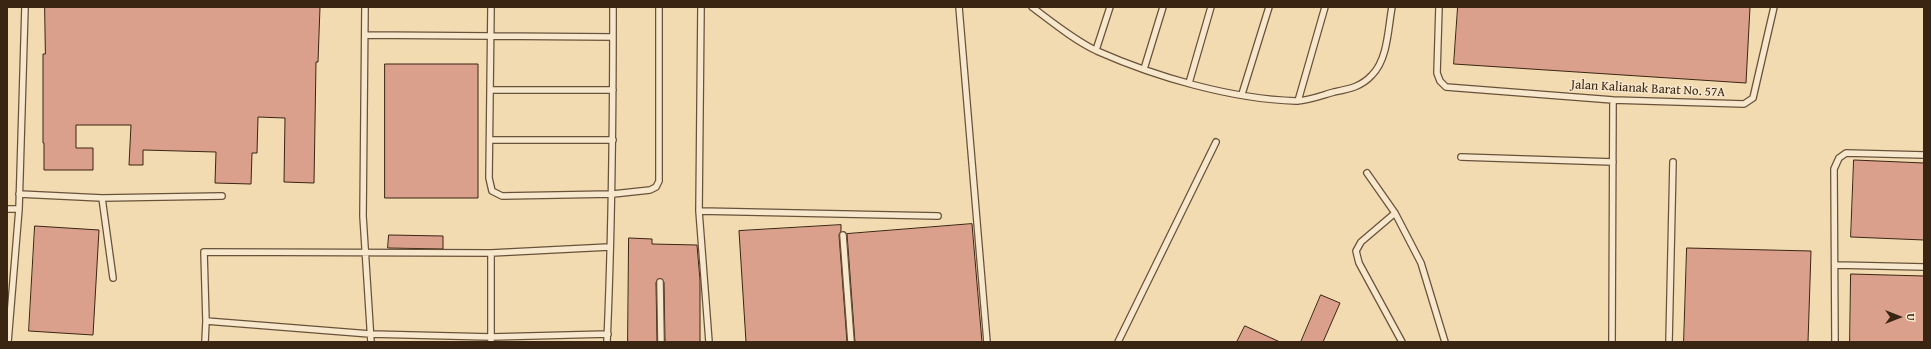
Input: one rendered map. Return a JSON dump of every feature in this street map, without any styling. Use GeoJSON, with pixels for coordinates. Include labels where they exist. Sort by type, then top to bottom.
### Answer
{"type":"FeatureCollection","features":[{"type":"Feature","properties":{"kind":"lane"},"geometry":{"type":"LineString","coordinates":[[8,342],[19,194],[25,7]]}},
{"type":"Feature","properties":{"kind":"lane"},"geometry":{"type":"LineString","coordinates":[[365,7],[363,216],[371,342]]}},
{"type":"Feature","properties":{"kind":"lane"},"geometry":{"type":"LineString","coordinates":[[491,7],[490,184],[492,191],[502,196],[613,194],[650,190],[656,187],[659,181],[659,7]]}},
{"type":"Feature","properties":{"kind":"lane"},"geometry":{"type":"LineString","coordinates":[[608,342],[609,247],[613,194],[613,7]]}},
{"type":"Feature","properties":{"kind":"lane"},"geometry":{"type":"LineString","coordinates":[[701,7],[699,212],[709,342]]}},
{"type":"Feature","properties":{"kind":"lane"},"geometry":{"type":"LineString","coordinates":[[959,7],[987,342]]}},
{"type":"Feature","properties":{"kind":"lane"},"geometry":{"type":"LineString","coordinates":[[1032,7],[1057,26],[1096,50],[1144,69],[1190,83],[1242,94],[1298,101],[1358,87],[1372,76],[1380,65],[1392,7]]}},
{"type":"Feature","properties":{"kind":"lane"},"geometry":{"type":"LineString","coordinates":[[1096,50],[1110,7]]}},
{"type":"Feature","properties":{"kind":"lane"},"geometry":{"type":"LineString","coordinates":[[1144,69],[1163,7]]}},
{"type":"Feature","properties":{"kind":"lane"},"geometry":{"type":"LineString","coordinates":[[1190,83],[1211,7]]}},
{"type":"Feature","properties":{"kind":"lane"},"geometry":{"type":"LineString","coordinates":[[1242,94],[1269,7]]}},
{"type":"Feature","properties":{"kind":"lane"},"geometry":{"type":"LineString","coordinates":[[1298,101],[1325,7]]}},
{"type":"Feature","properties":{"kind":"lane","name":"Jalan Kalianak Barat No. 57A"},"geometry":{"type":"LineString","coordinates":[[1440,7],[1437,73],[1440,81],[1446,87],[1613,100],[1744,104],[1753,98],[1774,7]]}},
{"type":"Feature","properties":{"kind":"lane"},"geometry":{"type":"LineString","coordinates":[[365,35],[613,37]]}},
{"type":"Feature","properties":{"kind":"lane"},"geometry":{"type":"LineString","coordinates":[[490,90],[613,90]]}},
{"type":"Feature","properties":{"kind":"lane"},"geometry":{"type":"LineString","coordinates":[[1612,342],[1613,100]]}},
{"type":"Feature","properties":{"kind":"lane"},"geometry":{"type":"LineString","coordinates":[[490,140],[613,140]]}},
{"type":"Feature","properties":{"kind":"lane"},"geometry":{"type":"LineString","coordinates":[[1118,342],[1216,142]]}},
{"type":"Feature","properties":{"kind":"lane"},"geometry":{"type":"LineString","coordinates":[[1835,342],[1836,265],[1834,169],[1839,158],[1846,153],[1924,155]]}},
{"type":"Feature","properties":{"kind":"lane"},"geometry":{"type":"LineString","coordinates":[[1460,157],[1613,162]]}},
{"type":"Feature","properties":{"kind":"lane"},"geometry":{"type":"LineString","coordinates":[[1668,342],[1673,162]]}},
{"type":"Feature","properties":{"kind":"lane"},"geometry":{"type":"LineString","coordinates":[[1367,173],[1395,213],[1421,263],[1445,342]]}},
{"type":"Feature","properties":{"kind":"lane"},"geometry":{"type":"LineString","coordinates":[[19,194],[102,198],[222,196]]}},
{"type":"Feature","properties":{"kind":"lane"},"geometry":{"type":"LineString","coordinates":[[102,198],[113,278]]}},
{"type":"Feature","properties":{"kind":"lane"},"geometry":{"type":"LineString","coordinates":[[7,209],[18,209]]}},
{"type":"Feature","properties":{"kind":"lane"},"geometry":{"type":"LineString","coordinates":[[699,212],[938,216]]}},
{"type":"Feature","properties":{"kind":"lane"},"geometry":{"type":"LineString","coordinates":[[1395,213],[1361,242],[1356,251],[1359,263],[1402,342]]}},
{"type":"Feature","properties":{"kind":"lane"},"geometry":{"type":"LineString","coordinates":[[843,235],[851,342]]}},
{"type":"Feature","properties":{"kind":"lane"},"geometry":{"type":"LineString","coordinates":[[205,342],[206,321],[204,252],[491,253],[609,247]]}},
{"type":"Feature","properties":{"kind":"lane"},"geometry":{"type":"LineString","coordinates":[[491,253],[491,339]]}},
{"type":"Feature","properties":{"kind":"lane"},"geometry":{"type":"LineString","coordinates":[[1836,265],[1924,267]]}},
{"type":"Feature","properties":{"kind":"lane"},"geometry":{"type":"LineString","coordinates":[[660,282],[661,342]]}},
{"type":"Feature","properties":{"kind":"lane"},"geometry":{"type":"LineString","coordinates":[[206,321],[370,334],[491,339],[608,334]]}},
{"type":"Feature","properties":{"kind":"building"},"geometry":{"type":"Polygon","coordinates":[[[45,7],[320,7],[318,62],[316,62],[314,183],[284,182],[285,118],[258,117],[257,153],[252,153],[251,184],[215,183],[216,152],[143,150],[143,165],[129,165],[131,125],[76,125],[76,148],[93,148],[93,170],[44,170],[43,54],[45,54],[45,7]]]}},
{"type":"Feature","properties":{"kind":"building"},"geometry":{"type":"Polygon","coordinates":[[[1458,7],[1750,7],[1746,83],[1454,64],[1458,7]]]}},
{"type":"Feature","properties":{"kind":"building"},"geometry":{"type":"Polygon","coordinates":[[[385,64],[478,64],[478,198],[385,198],[385,64]]]}},
{"type":"Feature","properties":{"kind":"building"},"geometry":{"type":"Polygon","coordinates":[[[1854,160],[1924,163],[1924,240],[1851,237],[1854,160]]]}},
{"type":"Feature","properties":{"kind":"building"},"geometry":{"type":"Polygon","coordinates":[[[972,224],[982,342],[855,342],[847,234],[972,224]]]}},
{"type":"Feature","properties":{"kind":"building"},"geometry":{"type":"Polygon","coordinates":[[[841,225],[839,235],[847,342],[746,342],[739,231],[841,225]]]}},
{"type":"Feature","properties":{"kind":"building"},"geometry":{"type":"Polygon","coordinates":[[[35,226],[99,230],[93,335],[29,331],[35,226]]]}},
{"type":"Feature","properties":{"kind":"building"},"geometry":{"type":"Polygon","coordinates":[[[389,235],[443,236],[443,249],[388,248],[389,235]]]}},
{"type":"Feature","properties":{"kind":"building"},"geometry":{"type":"Polygon","coordinates":[[[629,238],[652,239],[652,244],[697,245],[700,280],[700,342],[665,342],[664,282],[660,278],[656,282],[657,342],[628,342],[629,238]]]}},
{"type":"Feature","properties":{"kind":"building"},"geometry":{"type":"Polygon","coordinates":[[[1687,248],[1811,251],[1808,342],[1684,342],[1687,248]]]}},
{"type":"Feature","properties":{"kind":"building"},"geometry":{"type":"Polygon","coordinates":[[[1851,274],[1924,276],[1924,342],[1850,342],[1851,274]]]}},
{"type":"Feature","properties":{"kind":"building"},"geometry":{"type":"Polygon","coordinates":[[[1321,295],[1340,303],[1323,342],[1301,342],[1321,295]]]}},
{"type":"Feature","properties":{"kind":"building"},"geometry":{"type":"Polygon","coordinates":[[[1245,326],[1280,342],[1237,342],[1245,326]]]}}]}
